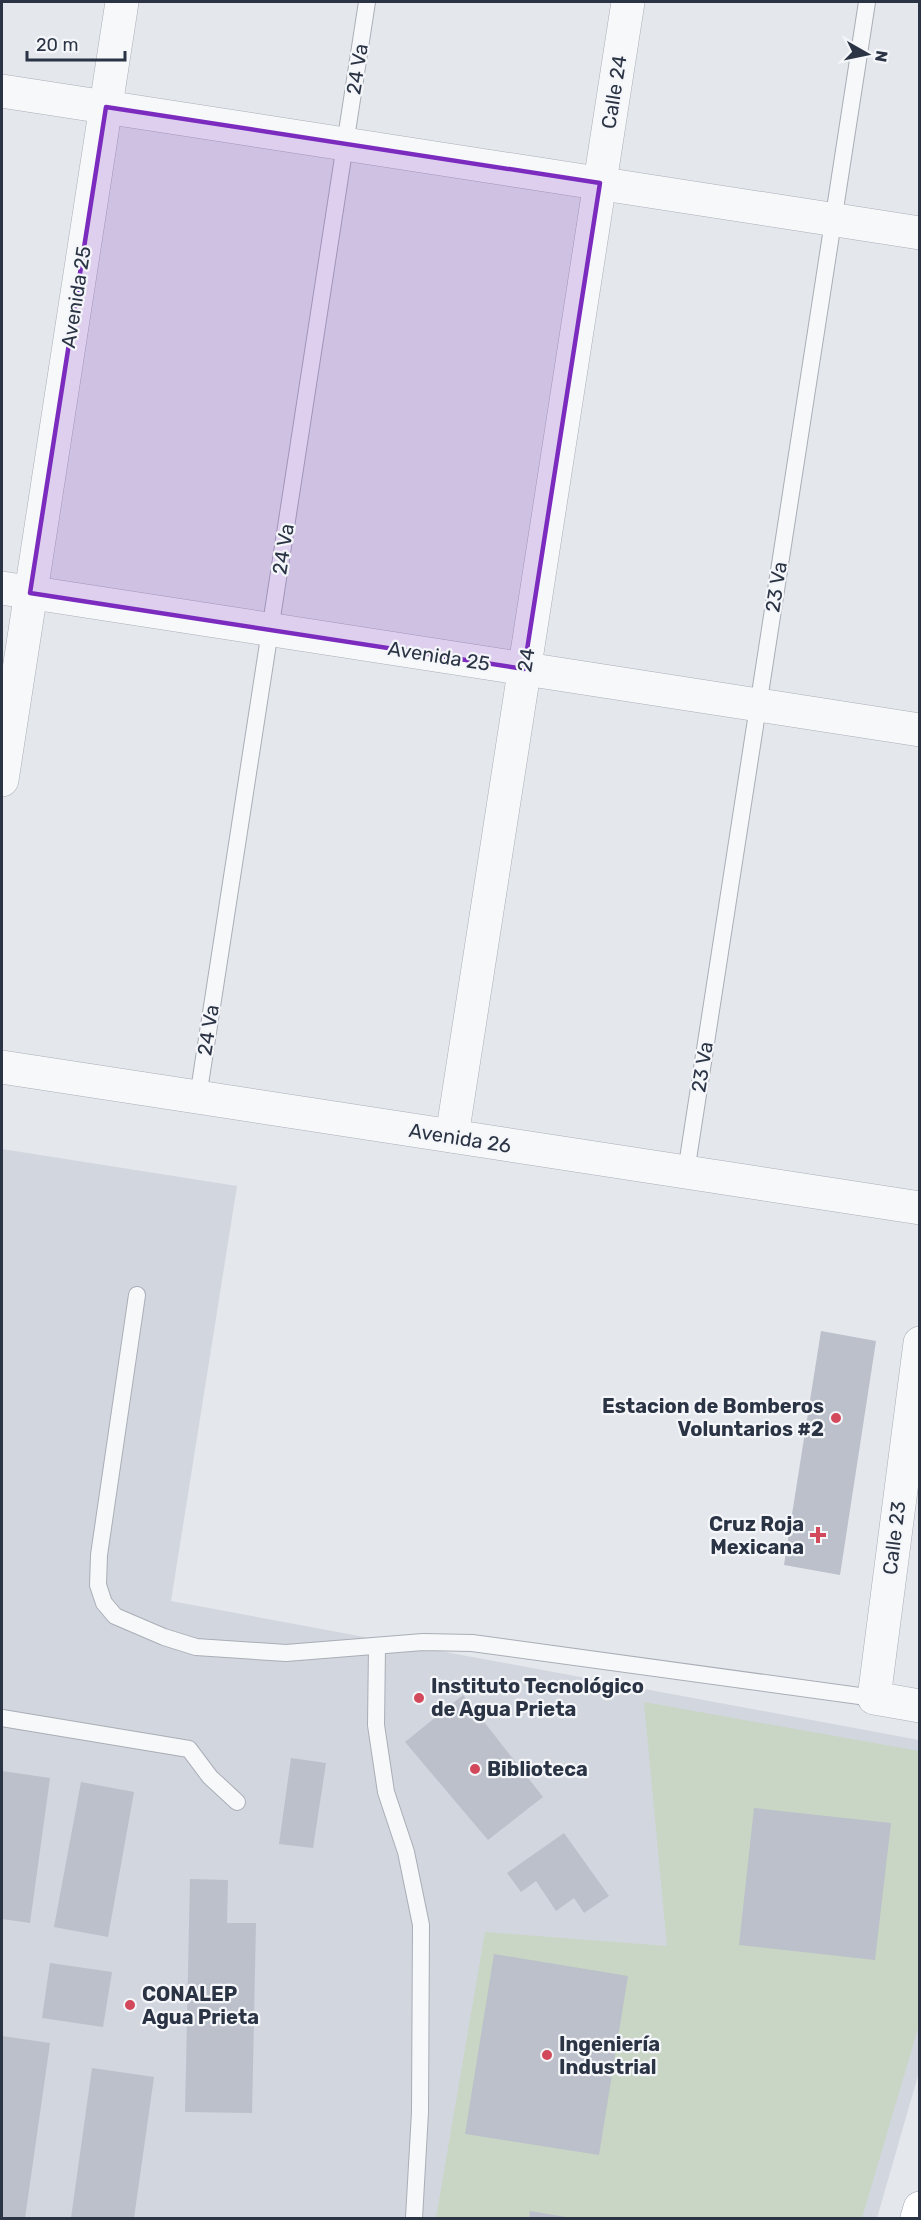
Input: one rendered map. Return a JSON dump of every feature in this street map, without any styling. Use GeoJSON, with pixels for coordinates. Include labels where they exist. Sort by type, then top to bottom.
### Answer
{"type":"FeatureCollection","features":[{"type":"Feature","properties":{"kind":"main road"},"geometry":{"type":"LineString","coordinates":[[916,2218],[920,2208]]}},
{"type":"Feature","properties":{"kind":"street","name":"Avenida 25"},"geometry":{"type":"LineString","coordinates":[[2,780],[16,590],[106,107],[122,2]]}},
{"type":"Feature","properties":{"kind":"street","name":"Calle 24"},"geometry":{"type":"LineString","coordinates":[[600,183],[628,2]]}},
{"type":"Feature","properties":{"kind":"street"},"geometry":{"type":"LineString","coordinates":[[2,91],[920,232]]}},
{"type":"Feature","properties":{"kind":"street","name":"24"},"geometry":{"type":"LineString","coordinates":[[452,1136],[600,183]]}},
{"type":"Feature","properties":{"kind":"street","name":"Avenida 25"},"geometry":{"type":"LineString","coordinates":[[16,590],[920,730]]}},
{"type":"Feature","properties":{"kind":"street","name":"Avenida 26"},"geometry":{"type":"LineString","coordinates":[[2,1067],[920,1208]]}},
{"type":"Feature","properties":{"kind":"street","name":"Calle 23"},"geometry":{"type":"LineString","coordinates":[[874,1698],[920,1343]]}},
{"type":"Feature","properties":{"kind":"street"},"geometry":{"type":"LineString","coordinates":[[874,1698],[920,1706]]}},
{"type":"Feature","properties":{"kind":"lane","name":"24 Va"},"geometry":{"type":"LineString","coordinates":[[198,1097],[367,2]]}},
{"type":"Feature","properties":{"kind":"lane","name":"23 Va"},"geometry":{"type":"LineString","coordinates":[[686,1173],[867,2]]}},
{"type":"Feature","properties":{"kind":"lane"},"geometry":{"type":"LineString","coordinates":[[137,1295],[99,1555],[98,1585],[104,1603],[115,1616],[164,1637],[196,1647],[286,1653],[423,1642],[472,1644],[874,1698]]}},
{"type":"Feature","properties":{"kind":"lane"},"geometry":{"type":"LineString","coordinates":[[377,1647],[376,1725],[386,1792],[406,1852],[421,1925],[420,2112],[414,2218]]}},
{"type":"Feature","properties":{"kind":"lane"},"geometry":{"type":"LineString","coordinates":[[2,1718],[189,1749],[210,1777],[237,1802]]}},
{"type":"Feature","properties":{"kind":"highlighted area"},"geometry":{"type":"Polygon","coordinates":[[[106,107],[600,183],[524,669],[30,593],[106,107]]]}},
{"type":"Feature","properties":{"kind":"shaded area","name":"Instituto Tecnológico de Agua Prieta"},"geometry":{"type":"Polygon","coordinates":[[[2,1149],[237,1186],[171,1601],[919,1740],[919,2072],[877,2218],[2,2218],[2,1149]]]}},
{"type":"Feature","properties":{"kind":"green space"},"geometry":{"type":"Polygon","coordinates":[[[644,1702],[919,1751],[919,2025],[862,2218],[436,2218],[485,1932],[667,1946],[644,1702]]]}},
{"type":"Feature","properties":{"kind":"building","name":"Estacion de Bomberos Voluntarios #2"},"geometry":{"type":"Polygon","coordinates":[[[821,1331],[876,1341],[840,1575],[784,1565],[821,1331]]]}},
{"type":"Feature","properties":{"kind":"building","name":"Biblioteca"},"geometry":{"type":"Polygon","coordinates":[[[463,1695],[543,1797],[488,1840],[405,1742],[463,1695]]]}},
{"type":"Feature","properties":{"kind":"building"},"geometry":{"type":"Polygon","coordinates":[[[291,1758],[326,1763],[313,1848],[279,1844],[291,1758]]]}},
{"type":"Feature","properties":{"kind":"building"},"geometry":{"type":"Polygon","coordinates":[[[2,1771],[50,1778],[30,1923],[2,1919],[2,1771]]]}},
{"type":"Feature","properties":{"kind":"building"},"geometry":{"type":"Polygon","coordinates":[[[81,1782],[134,1792],[108,1937],[54,1927],[81,1782]]]}},
{"type":"Feature","properties":{"kind":"building"},"geometry":{"type":"Polygon","coordinates":[[[754,1808],[891,1823],[875,1960],[739,1945],[754,1808]]]}},
{"type":"Feature","properties":{"kind":"building"},"geometry":{"type":"Polygon","coordinates":[[[564,1833],[609,1896],[584,1913],[574,1898],[556,1911],[536,1881],[521,1892],[507,1873],[564,1833]]]}},
{"type":"Feature","properties":{"kind":"building"},"geometry":{"type":"Polygon","coordinates":[[[190,1879],[228,1880],[227,1923],[256,1923],[252,2113],[185,2112],[190,1879]]]}},
{"type":"Feature","properties":{"kind":"building","name":"Ingeniería Industrial"},"geometry":{"type":"Polygon","coordinates":[[[494,1954],[628,1976],[599,2155],[465,2134],[494,1954]]]}},
{"type":"Feature","properties":{"kind":"building"},"geometry":{"type":"Polygon","coordinates":[[[50,1963],[112,1972],[103,2027],[42,2018],[50,1963]]]}},
{"type":"Feature","properties":{"kind":"building"},"geometry":{"type":"Polygon","coordinates":[[[2,2036],[50,2043],[25,2218],[2,2218],[2,2036]]]}},
{"type":"Feature","properties":{"kind":"building"},"geometry":{"type":"Polygon","coordinates":[[[92,2068],[154,2077],[134,2218],[71,2218],[92,2068]]]}},
{"type":"Feature","properties":{"kind":"building"},"geometry":{"type":"Polygon","coordinates":[[[530,2211],[566,2217],[566,2218],[529,2218],[530,2211]]]}},
{"type":"Feature","properties":{"kind":"place","name":"Estacion de Bomberos Voluntarios #2"},"geometry":{"type":"Point","coordinates":[836,1418]}},
{"type":"Feature","properties":{"kind":"place","name":"Cruz Roja Mexicana"},"geometry":{"type":"Point","coordinates":[818,1535]}},
{"type":"Feature","properties":{"kind":"place","name":"Instituto Tecnológico de Agua Prieta"},"geometry":{"type":"Point","coordinates":[419,1698]}},
{"type":"Feature","properties":{"kind":"place","name":"Biblioteca"},"geometry":{"type":"Point","coordinates":[475,1769]}},
{"type":"Feature","properties":{"kind":"place","name":"CONALEP Agua Prieta"},"geometry":{"type":"Point","coordinates":[130,2005]}},
{"type":"Feature","properties":{"kind":"place","name":"Ingeniería Industrial"},"geometry":{"type":"Point","coordinates":[547,2055]}}]}
